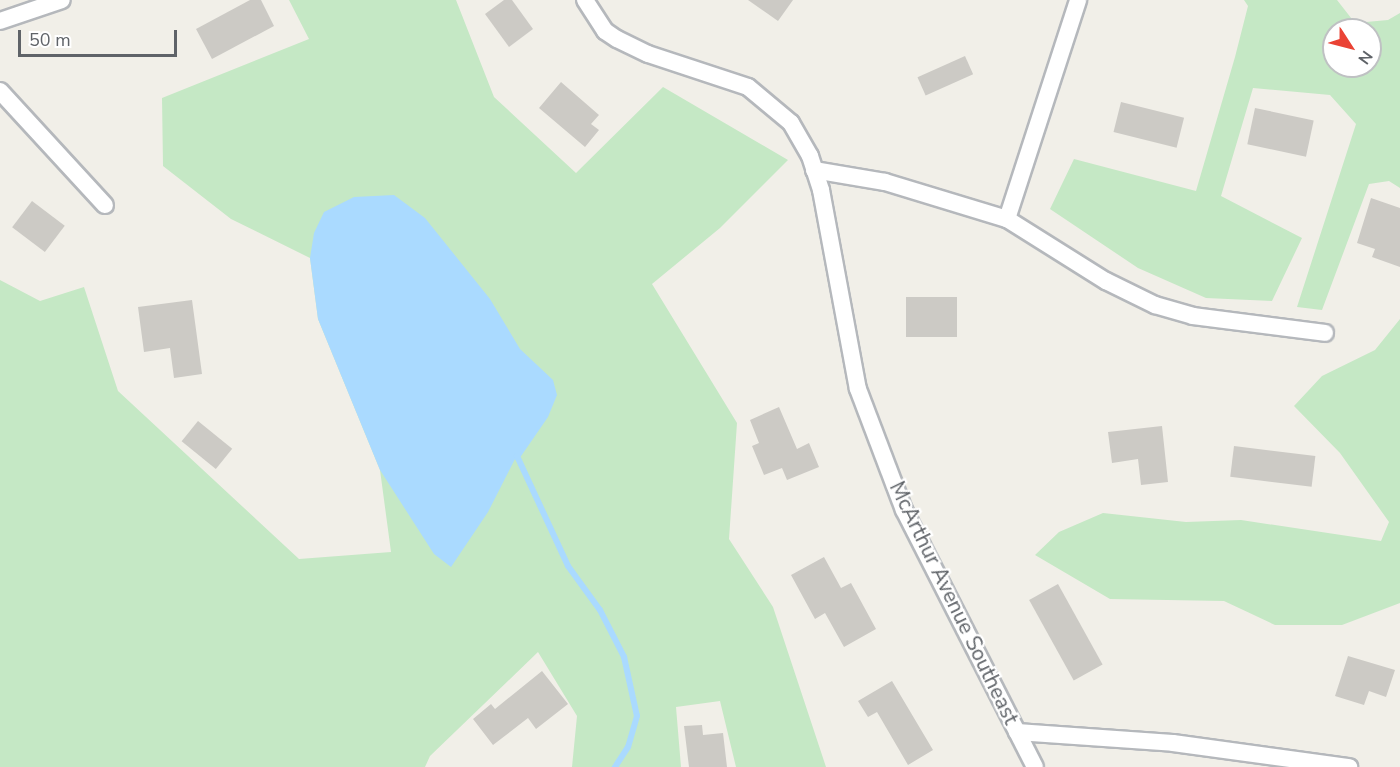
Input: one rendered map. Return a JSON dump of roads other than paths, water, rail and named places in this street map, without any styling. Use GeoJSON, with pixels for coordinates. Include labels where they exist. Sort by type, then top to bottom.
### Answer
{"type":"FeatureCollection","features":[{"type":"Feature","properties":{"kind":"street"},"geometry":{"type":"LineString","coordinates":[[0,21],[62,0]]}},
{"type":"Feature","properties":{"kind":"street","name":"McArthur Avenue Southeast"},"geometry":{"type":"LineString","coordinates":[[585,0],[605,31],[617,39],[648,54],[748,87],[791,123],[814,170],[858,389],[904,510],[1035,767]]}},
{"type":"Feature","properties":{"kind":"street"},"geometry":{"type":"LineString","coordinates":[[1007,219],[1078,0]]}},
{"type":"Feature","properties":{"kind":"street"},"geometry":{"type":"LineString","coordinates":[[0,91],[105,206]]}},
{"type":"Feature","properties":{"kind":"street"},"geometry":{"type":"LineString","coordinates":[[814,170],[885,182],[1007,219],[1106,281],[1155,305],[1193,316],[1325,333]]}},
{"type":"Feature","properties":{"kind":"street"},"geometry":{"type":"LineString","coordinates":[[1017,732],[1173,743],[1349,767]]}},
{"type":"Feature","properties":{"kind":"water"},"geometry":{"type":"Polygon","coordinates":[[[394,195],[425,218],[490,299],[520,349],[553,380],[557,395],[548,417],[517,462],[515,459],[488,512],[451,567],[434,554],[380,470],[318,319],[310,258],[314,233],[324,212],[354,197],[394,195]]]}},
{"type":"Feature","properties":{"kind":"waterway"},"geometry":{"type":"LineString","coordinates":[[517,456],[568,566],[600,610],[624,657],[637,716],[628,747],[615,767]]}}]}
